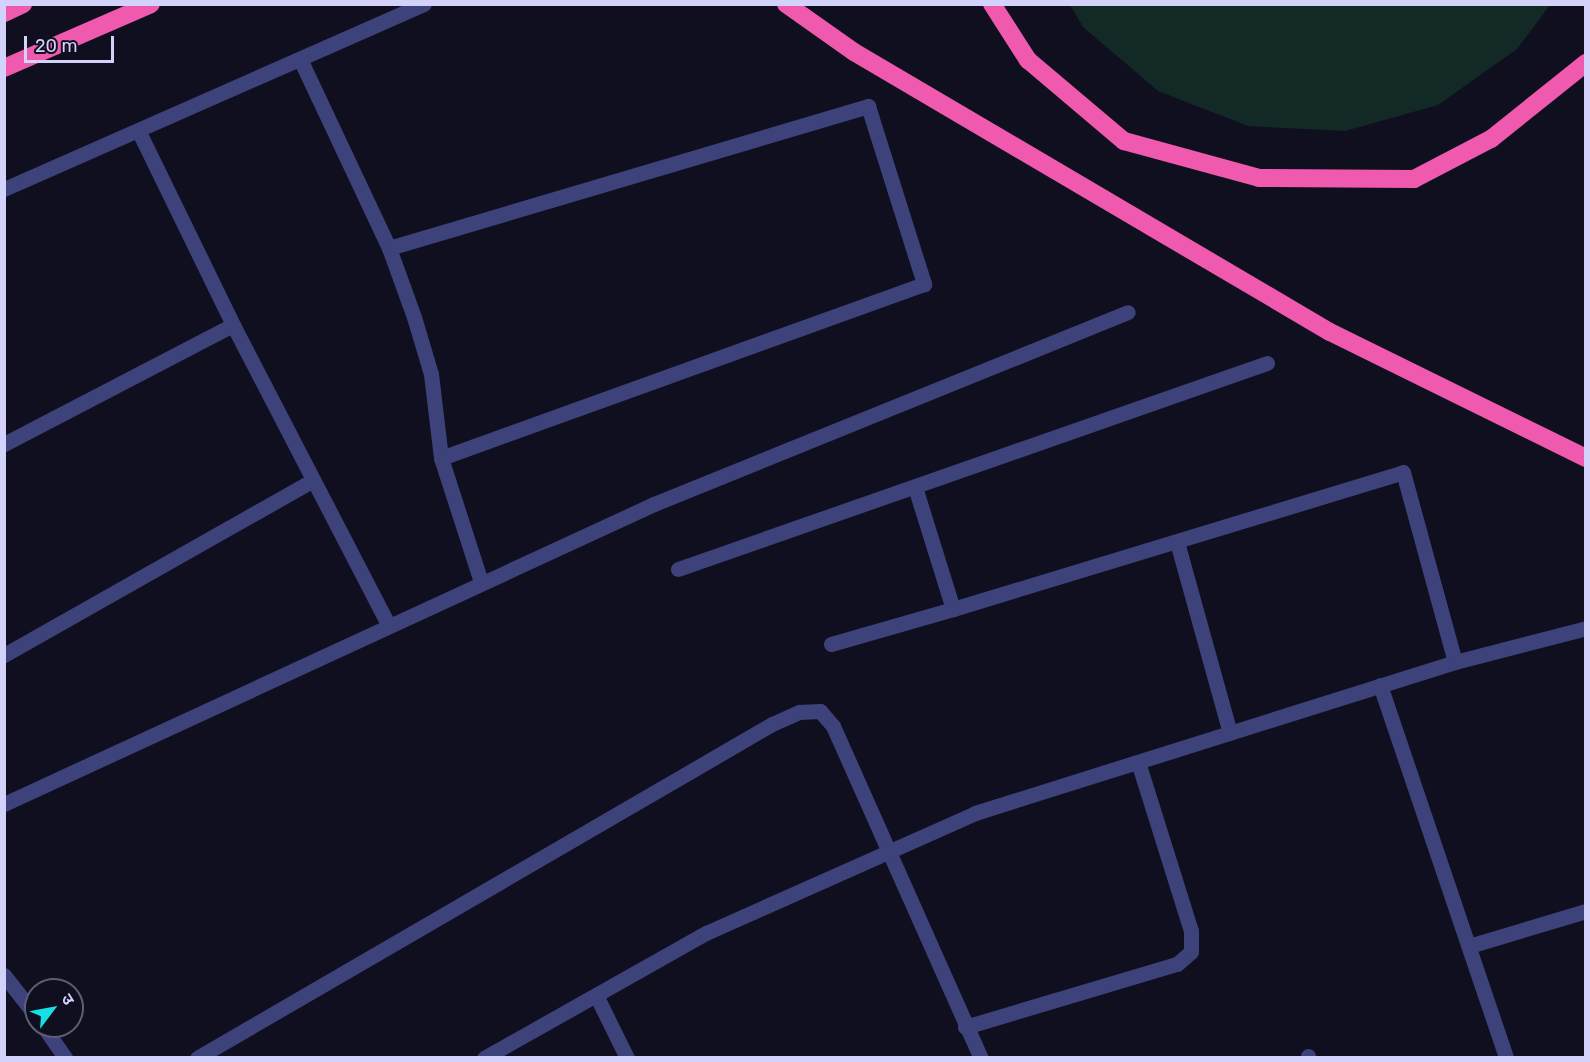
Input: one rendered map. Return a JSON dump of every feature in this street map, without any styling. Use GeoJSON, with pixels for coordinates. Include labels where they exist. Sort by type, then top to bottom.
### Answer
{"type":"FeatureCollection","features":[{"type":"Feature","properties":{"kind":"highway"},"geometry":{"type":"LineString","coordinates":[[4,13],[24,4]]}},
{"type":"Feature","properties":{"kind":"highway"},"geometry":{"type":"LineString","coordinates":[[4,68],[151,4]]}},
{"type":"Feature","properties":{"kind":"highway"},"geometry":{"type":"LineString","coordinates":[[786,4],[903,82],[1330,332],[1586,458]]}},
{"type":"Feature","properties":{"kind":"highway"},"geometry":{"type":"LineString","coordinates":[[992,4],[1028,60],[1124,141],[1259,178],[1414,179],[1491,140],[1586,63]]}},
{"type":"Feature","properties":{"kind":"street"},"geometry":{"type":"LineString","coordinates":[[4,189],[301,61],[424,4]]}},
{"type":"Feature","properties":{"kind":"street"},"geometry":{"type":"LineString","coordinates":[[301,61],[389,248],[431,374],[441,458],[481,582]]}},
{"type":"Feature","properties":{"kind":"street"},"geometry":{"type":"LineString","coordinates":[[389,248],[868,106],[924,284],[441,458]]}},
{"type":"Feature","properties":{"kind":"street"},"geometry":{"type":"LineString","coordinates":[[139,132],[233,325],[388,624]]}},
{"type":"Feature","properties":{"kind":"street"},"geometry":{"type":"LineString","coordinates":[[4,804],[388,624],[654,504],[1128,312]]}},
{"type":"Feature","properties":{"kind":"street"},"geometry":{"type":"LineString","coordinates":[[4,444],[233,325]]}},
{"type":"Feature","properties":{"kind":"street"},"geometry":{"type":"LineString","coordinates":[[678,569],[1267,363]]}},
{"type":"Feature","properties":{"kind":"street"},"geometry":{"type":"LineString","coordinates":[[831,644],[1177,542],[1403,472],[1455,662]]}},
{"type":"Feature","properties":{"kind":"street"},"geometry":{"type":"LineString","coordinates":[[4,655],[313,480]]}},
{"type":"Feature","properties":{"kind":"street"},"geometry":{"type":"LineString","coordinates":[[915,487],[952,609]]}},
{"type":"Feature","properties":{"kind":"street"},"geometry":{"type":"LineString","coordinates":[[1177,542],[1230,733]]}},
{"type":"Feature","properties":{"kind":"street"},"geometry":{"type":"LineString","coordinates":[[484,1058],[706,933],[885,849],[975,813],[1455,662],[1586,628]]}},
{"type":"Feature","properties":{"kind":"street"},"geometry":{"type":"LineString","coordinates":[[1380,685],[1506,1058]]}},
{"type":"Feature","properties":{"kind":"street"},"geometry":{"type":"LineString","coordinates":[[197,1058],[799,712],[820,711],[832,726],[965,1028],[980,1057]]}},
{"type":"Feature","properties":{"kind":"street"},"geometry":{"type":"LineString","coordinates":[[965,1028],[1177,964],[1191,952],[1191,931],[1138,762]]}},
{"type":"Feature","properties":{"kind":"street"},"geometry":{"type":"LineString","coordinates":[[1468,946],[1586,911]]}},
{"type":"Feature","properties":{"kind":"street"},"geometry":{"type":"LineString","coordinates":[[4,975],[24,1001]]}},
{"type":"Feature","properties":{"kind":"street"},"geometry":{"type":"LineString","coordinates":[[596,995],[627,1058]]}},
{"type":"Feature","properties":{"kind":"street"},"geometry":{"type":"LineString","coordinates":[[51,1038],[65,1058]]}},
{"type":"Feature","properties":{"kind":"green space"},"geometry":{"type":"Polygon","coordinates":[[[1070,5],[1550,5],[1517,49],[1438,105],[1345,131],[1248,126],[1158,91],[1083,27],[1070,5]]]}}]}
